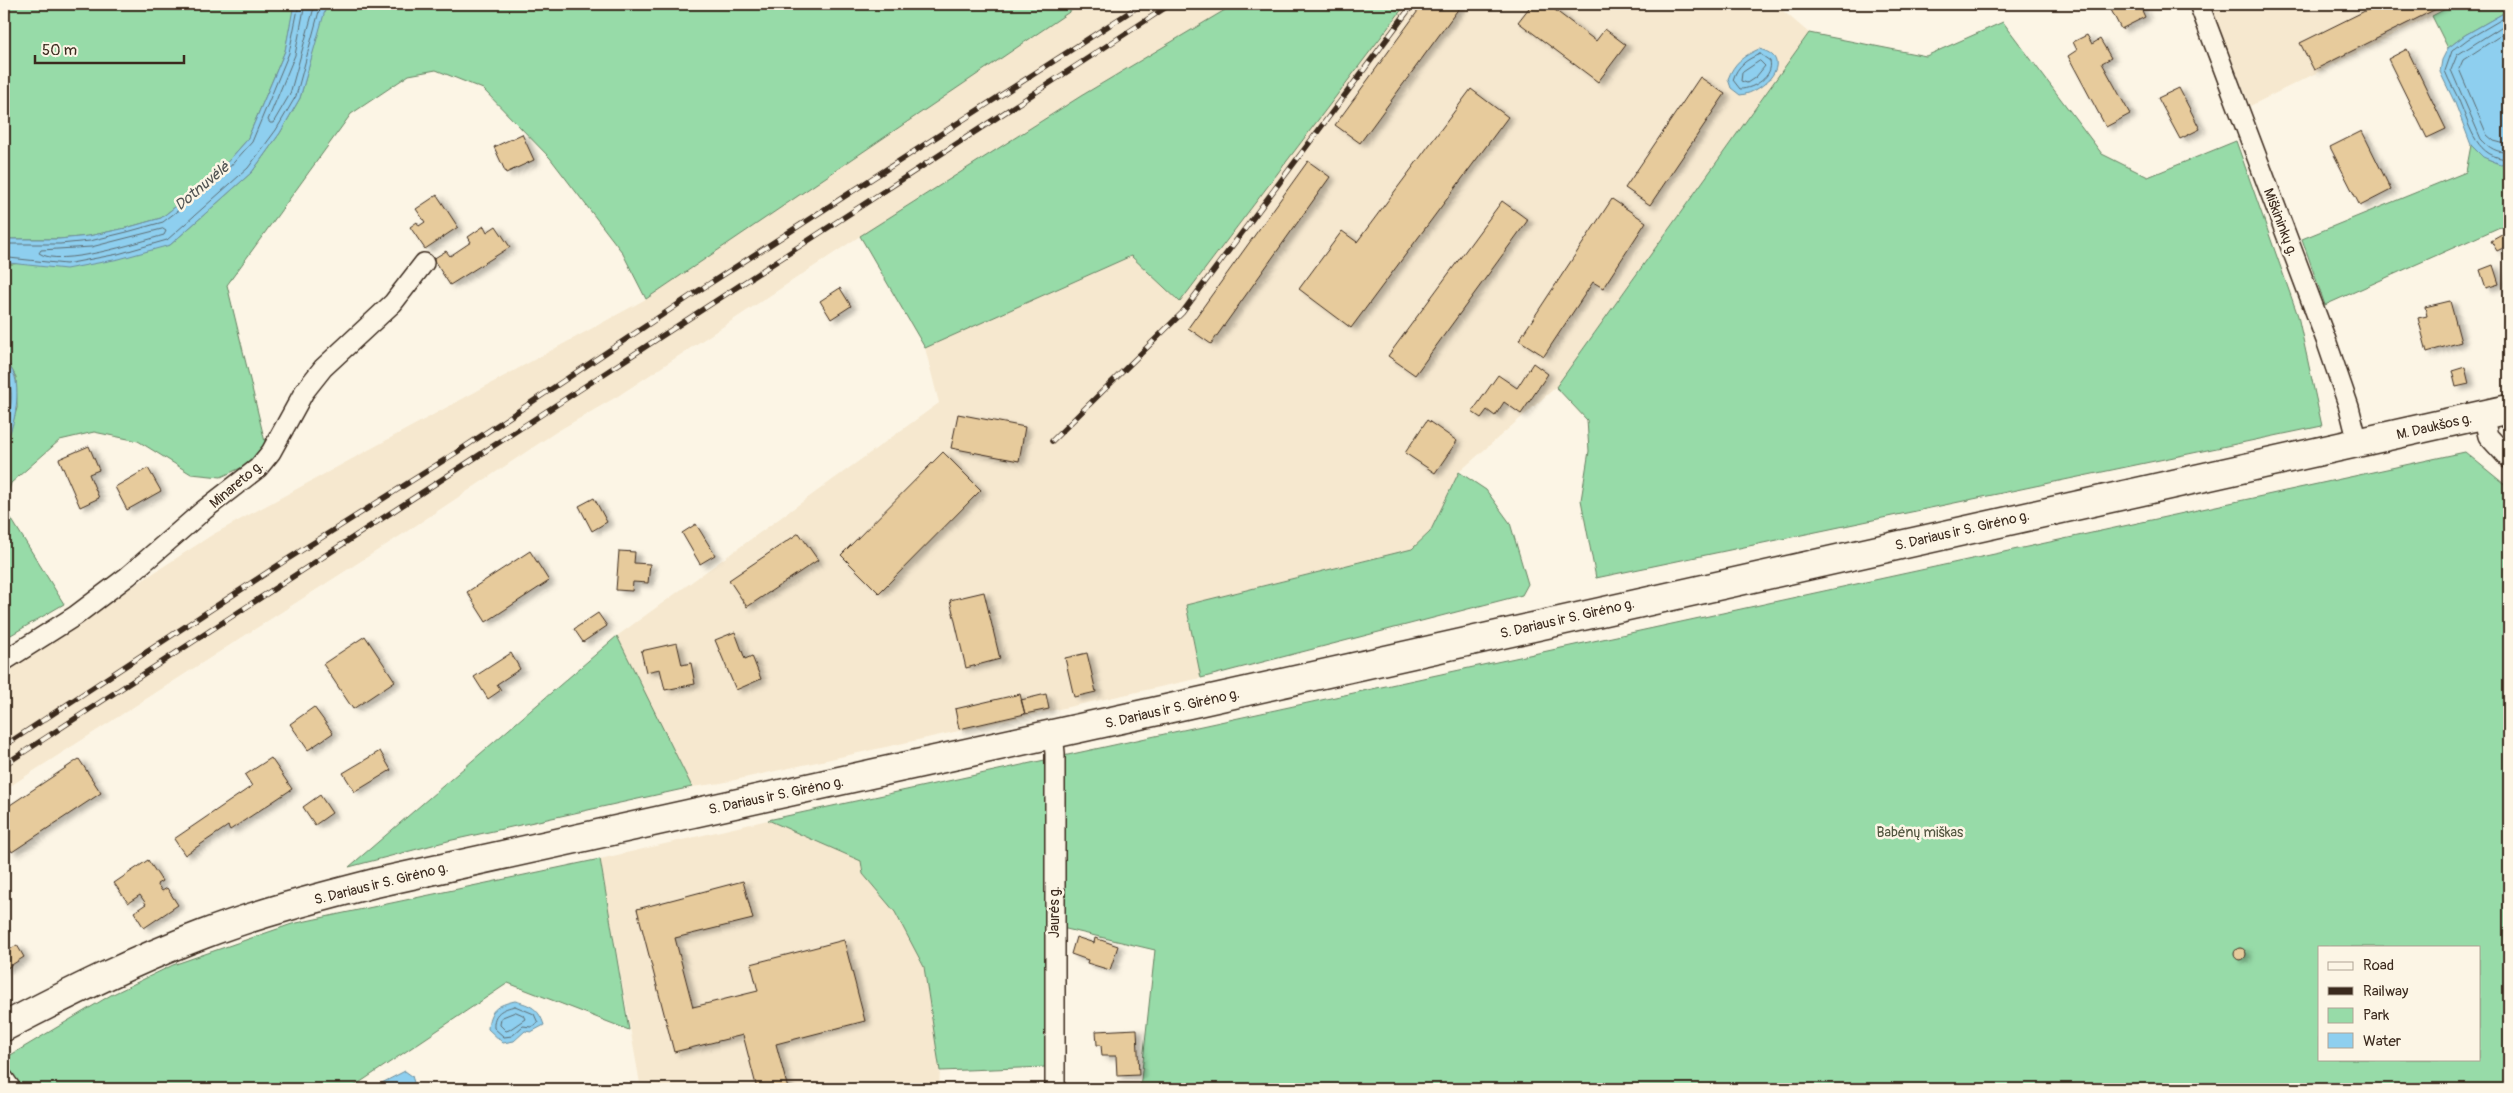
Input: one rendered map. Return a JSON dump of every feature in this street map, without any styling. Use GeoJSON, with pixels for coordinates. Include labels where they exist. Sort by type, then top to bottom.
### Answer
{"type":"FeatureCollection","features":[{"type":"Feature","properties":{"kind":"main road","name":"M. Daukšos g."},"geometry":{"type":"LineString","coordinates":[[2358,442],[2509,409]]}},
{"type":"Feature","properties":{"kind":"main road","name":"S. Dariaus ir S. Girėno g."},"geometry":{"type":"LineString","coordinates":[[4,1027],[139,960],[205,934],[281,908],[375,883],[1053,734],[2358,442]]}},
{"type":"Feature","properties":{"kind":"street","name":"Miškininkų g."},"geometry":{"type":"LineString","coordinates":[[2199,4],[2326,340],[2349,407],[2358,442]]}},
{"type":"Feature","properties":{"kind":"street","name":"Minareto g."},"geometry":{"type":"LineString","coordinates":[[4,661],[75,616],[128,576],[204,510],[258,468],[272,452],[304,392],[323,368],[393,303],[424,263]]}},
{"type":"Feature","properties":{"kind":"street"},"geometry":{"type":"LineString","coordinates":[[2482,415],[2488,436],[2509,459]]}},
{"type":"Feature","properties":{"kind":"street","name":"Jaurės g."},"geometry":{"type":"LineString","coordinates":[[1053,734],[1055,753],[1055,1089]]}},
{"type":"Feature","properties":{"kind":"street"},"geometry":{"type":"LineString","coordinates":[[4,1079],[11,1089]]}},
{"type":"Feature","properties":{"kind":"shaded area"},"geometry":{"type":"Polygon","coordinates":[[[1081,4],[1235,4],[1081,96],[860,236],[618,396],[556,432],[403,534],[4,790],[4,670],[212,535],[646,299],[1081,4]]]}},
{"type":"Feature","properties":{"kind":"shaded area"},"geometry":{"type":"Polygon","coordinates":[[[1406,4],[1775,4],[1809,33],[1556,387],[1459,472],[1430,532],[1412,549],[1186,605],[1201,678],[721,783],[692,787],[617,636],[939,403],[925,348],[1132,256],[1180,301],[1406,4]]]}},
{"type":"Feature","properties":{"kind":"shaded area"},"geometry":{"type":"Polygon","coordinates":[[[2209,4],[2455,4],[2250,106],[2209,4]]]}},
{"type":"Feature","properties":{"kind":"shaded area"},"geometry":{"type":"Polygon","coordinates":[[[768,820],[861,861],[863,874],[895,912],[924,968],[940,1071],[939,1089],[641,1089],[600,859],[768,820]]]}},
{"type":"Feature","properties":{"kind":"green space"},"geometry":{"type":"Polygon","coordinates":[[[4,4],[294,4],[294,7],[285,51],[247,140],[223,167],[199,188],[161,218],[126,228],[89,236],[59,239],[4,239],[4,4]]]}},
{"type":"Feature","properties":{"kind":"green space"},"geometry":{"type":"Polygon","coordinates":[[[326,4],[1081,4],[646,299],[622,252],[550,158],[483,89],[436,70],[409,75],[351,114],[227,285],[266,446],[247,465],[221,477],[191,474],[138,441],[94,432],[60,440],[11,483],[4,507],[4,443],[8,438],[17,408],[16,377],[4,356],[4,265],[170,245],[252,172],[280,133],[300,98],[326,4]]]}},
{"type":"Feature","properties":{"kind":"green space"},"geometry":{"type":"Polygon","coordinates":[[[1235,4],[1406,4],[1180,302],[1131,256],[925,348],[860,236],[1081,96],[1235,4]]]}},
{"type":"Feature","properties":{"kind":"green space"},"geometry":{"type":"Polygon","coordinates":[[[2455,4],[2509,4],[2509,10],[2465,35],[2448,48],[2432,16],[2455,4]]]}},
{"type":"Feature","properties":{"kind":"green space"},"geometry":{"type":"Polygon","coordinates":[[[2003,22],[2102,154],[2148,177],[2236,141],[2298,316],[2322,426],[1596,578],[1581,500],[1589,451],[1587,420],[1556,387],[1809,33],[1926,56],[2003,22]]]}},
{"type":"Feature","properties":{"kind":"green space"},"geometry":{"type":"Polygon","coordinates":[[[2471,145],[2488,159],[2509,163],[2509,223],[2325,305],[2302,239],[2466,172],[2471,145]]]}},
{"type":"Feature","properties":{"kind":"green space","name":"Babėnų miškas"},"geometry":{"type":"Polygon","coordinates":[[[2465,452],[2509,488],[2509,1089],[1140,1089],[1155,950],[1062,928],[1046,942],[1046,1067],[940,1071],[924,967],[895,912],[863,874],[861,861],[768,820],[2465,452]]]}},
{"type":"Feature","properties":{"kind":"green space"},"geometry":{"type":"Polygon","coordinates":[[[1459,472],[1486,490],[1510,523],[1528,584],[1522,595],[1201,678],[1186,605],[1412,549],[1430,532],[1459,472]]]}},
{"type":"Feature","properties":{"kind":"green space"},"geometry":{"type":"Polygon","coordinates":[[[4,507],[64,604],[4,639],[4,507]]]}},
{"type":"Feature","properties":{"kind":"green space"},"geometry":{"type":"Polygon","coordinates":[[[617,636],[692,787],[448,841],[349,867],[617,636]]]}},
{"type":"Feature","properties":{"kind":"green space"},"geometry":{"type":"Polygon","coordinates":[[[600,859],[629,1030],[508,983],[350,1089],[23,1089],[4,1063],[4,1059],[111,995],[173,965],[292,924],[600,859]]]}},
{"type":"Feature","properties":{"kind":"water","name":"Dotnuvėlė"},"geometry":{"type":"Polygon","coordinates":[[[294,4],[326,4],[326,7],[300,98],[280,133],[252,172],[170,245],[119,259],[66,269],[9,263],[4,265],[4,239],[59,239],[89,236],[161,218],[223,167],[247,140],[285,51],[294,4]]]}},
{"type":"Feature","properties":{"kind":"water"},"geometry":{"type":"Polygon","coordinates":[[[2509,10],[2509,163],[2500,164],[2483,157],[2471,145],[2455,103],[2440,72],[2442,60],[2448,48],[2465,35],[2509,10]]]}},
{"type":"Feature","properties":{"kind":"water"},"geometry":{"type":"Polygon","coordinates":[[[1759,49],[1770,53],[1775,60],[1776,67],[1773,75],[1758,88],[1740,95],[1731,88],[1728,79],[1740,61],[1748,54],[1759,49]]]}},
{"type":"Feature","properties":{"kind":"water"},"geometry":{"type":"Polygon","coordinates":[[[4,356],[14,374],[17,402],[14,421],[4,443],[4,356]]]}},
{"type":"Feature","properties":{"kind":"water"},"geometry":{"type":"Polygon","coordinates":[[[515,1001],[526,1004],[537,1011],[544,1025],[531,1032],[525,1031],[514,1041],[503,1043],[488,1029],[490,1017],[495,1009],[503,1004],[515,1001]]]}},
{"type":"Feature","properties":{"kind":"water"},"geometry":{"type":"Polygon","coordinates":[[[405,1071],[412,1076],[416,1089],[376,1089],[378,1085],[405,1071]]]}},
{"type":"Feature","properties":{"kind":"building"},"geometry":{"type":"Polygon","coordinates":[[[1423,4],[1462,4],[1360,143],[1335,125],[1423,4]]]}},
{"type":"Feature","properties":{"kind":"building"},"geometry":{"type":"Polygon","coordinates":[[[1532,4],[1547,4],[1596,41],[1605,29],[1626,45],[1598,82],[1518,22],[1532,4]]]}},
{"type":"Feature","properties":{"kind":"building"},"geometry":{"type":"Polygon","coordinates":[[[2108,4],[2139,4],[2145,17],[2121,29],[2108,4]]]}},
{"type":"Feature","properties":{"kind":"building"},"geometry":{"type":"Polygon","coordinates":[[[2379,4],[2446,4],[2314,70],[2300,43],[2379,4]]]}},
{"type":"Feature","properties":{"kind":"building"},"geometry":{"type":"Polygon","coordinates":[[[2087,35],[2092,44],[2100,39],[2111,58],[2102,63],[2130,114],[2106,127],[2068,56],[2077,50],[2073,42],[2087,35]]]}},
{"type":"Feature","properties":{"kind":"building"},"geometry":{"type":"Polygon","coordinates":[[[2407,49],[2446,129],[2427,138],[2388,59],[2407,49]]]}},
{"type":"Feature","properties":{"kind":"building"},"geometry":{"type":"Polygon","coordinates":[[[1700,77],[1725,94],[1650,205],[1625,188],[1700,77]]]}},
{"type":"Feature","properties":{"kind":"building"},"geometry":{"type":"Polygon","coordinates":[[[2179,88],[2200,129],[2180,139],[2158,98],[2179,88]]]}},
{"type":"Feature","properties":{"kind":"building"},"geometry":{"type":"Polygon","coordinates":[[[1471,89],[1508,117],[1351,328],[1299,289],[1342,231],[1357,242],[1471,89]]]}},
{"type":"Feature","properties":{"kind":"building"},"geometry":{"type":"Polygon","coordinates":[[[2362,131],[2391,190],[2360,206],[2330,147],[2362,131]]]}},
{"type":"Feature","properties":{"kind":"building"},"geometry":{"type":"Polygon","coordinates":[[[522,134],[534,160],[506,173],[494,147],[522,134]]]}},
{"type":"Feature","properties":{"kind":"building"},"geometry":{"type":"Polygon","coordinates":[[[1308,161],[1330,177],[1211,344],[1188,328],[1308,161]]]}},
{"type":"Feature","properties":{"kind":"building"},"geometry":{"type":"Polygon","coordinates":[[[437,195],[458,227],[425,249],[410,227],[417,222],[419,226],[425,222],[416,209],[437,195]]]}},
{"type":"Feature","properties":{"kind":"building"},"geometry":{"type":"Polygon","coordinates":[[[1612,199],[1646,222],[1603,288],[1593,282],[1544,356],[1519,340],[1612,199]]]}},
{"type":"Feature","properties":{"kind":"building"},"geometry":{"type":"Polygon","coordinates":[[[1502,201],[1528,220],[1415,375],[1388,356],[1502,201]]]}},
{"type":"Feature","properties":{"kind":"building"},"geometry":{"type":"Polygon","coordinates":[[[484,226],[487,232],[496,226],[510,247],[450,285],[433,259],[446,251],[450,256],[471,242],[468,237],[484,226]]]}},
{"type":"Feature","properties":{"kind":"building"},"geometry":{"type":"Polygon","coordinates":[[[2509,231],[2509,245],[2497,251],[2491,241],[2509,231]]]}},
{"type":"Feature","properties":{"kind":"building"},"geometry":{"type":"Polygon","coordinates":[[[2493,265],[2499,284],[2486,288],[2480,270],[2493,265]]]}},
{"type":"Feature","properties":{"kind":"building"},"geometry":{"type":"Polygon","coordinates":[[[840,288],[851,306],[831,319],[820,301],[840,288]]]}},
{"type":"Feature","properties":{"kind":"building"},"geometry":{"type":"Polygon","coordinates":[[[2450,301],[2461,342],[2427,352],[2418,318],[2427,316],[2425,307],[2450,301]]]}},
{"type":"Feature","properties":{"kind":"building"},"geometry":{"type":"Polygon","coordinates":[[[1533,363],[1548,374],[1521,414],[1504,402],[1495,416],[1487,410],[1481,418],[1472,412],[1498,375],[1517,388],[1533,363]]]}},
{"type":"Feature","properties":{"kind":"building"},"geometry":{"type":"Polygon","coordinates":[[[2465,367],[2469,384],[2456,387],[2452,371],[2465,367]]]}},
{"type":"Feature","properties":{"kind":"building"},"geometry":{"type":"Polygon","coordinates":[[[958,414],[1025,427],[1019,461],[951,448],[958,414]]]}},
{"type":"Feature","properties":{"kind":"building"},"geometry":{"type":"Polygon","coordinates":[[[1427,420],[1457,441],[1435,473],[1405,453],[1427,420]]]}},
{"type":"Feature","properties":{"kind":"building"},"geometry":{"type":"Polygon","coordinates":[[[89,446],[99,470],[89,474],[99,498],[80,507],[59,459],[89,446]]]}},
{"type":"Feature","properties":{"kind":"building"},"geometry":{"type":"Polygon","coordinates":[[[943,452],[981,490],[879,593],[841,555],[943,452]]]}},
{"type":"Feature","properties":{"kind":"building"},"geometry":{"type":"Polygon","coordinates":[[[148,468],[161,491],[127,510],[115,487],[148,468]]]}},
{"type":"Feature","properties":{"kind":"building"},"geometry":{"type":"Polygon","coordinates":[[[594,498],[607,522],[592,531],[579,506],[594,498]]]}},
{"type":"Feature","properties":{"kind":"building"},"geometry":{"type":"Polygon","coordinates":[[[696,524],[715,555],[700,564],[682,533],[696,524]]]}},
{"type":"Feature","properties":{"kind":"building"},"geometry":{"type":"Polygon","coordinates":[[[799,533],[818,560],[747,607],[729,580],[799,533]]]}},
{"type":"Feature","properties":{"kind":"building"},"geometry":{"type":"Polygon","coordinates":[[[530,551],[549,581],[486,622],[467,592],[530,551]]]}},
{"type":"Feature","properties":{"kind":"building"},"geometry":{"type":"Polygon","coordinates":[[[619,551],[635,552],[634,563],[650,564],[648,583],[633,582],[632,591],[616,590],[619,551]]]}},
{"type":"Feature","properties":{"kind":"building"},"geometry":{"type":"Polygon","coordinates":[[[984,592],[1000,659],[966,668],[950,600],[984,592]]]}},
{"type":"Feature","properties":{"kind":"building"},"geometry":{"type":"Polygon","coordinates":[[[598,613],[607,626],[583,642],[574,629],[598,613]]]}},
{"type":"Feature","properties":{"kind":"building"},"geometry":{"type":"Polygon","coordinates":[[[735,632],[745,659],[752,656],[761,679],[736,690],[715,640],[735,632]]]}},
{"type":"Feature","properties":{"kind":"building"},"geometry":{"type":"Polygon","coordinates":[[[365,636],[395,681],[353,709],[323,664],[365,636]]]}},
{"type":"Feature","properties":{"kind":"building"},"geometry":{"type":"Polygon","coordinates":[[[677,643],[682,665],[691,663],[695,684],[665,690],[660,669],[646,672],[641,651],[677,643]]]}},
{"type":"Feature","properties":{"kind":"building"},"geometry":{"type":"Polygon","coordinates":[[[511,653],[520,669],[497,684],[501,690],[488,699],[474,677],[511,653]]]}},
{"type":"Feature","properties":{"kind":"building"},"geometry":{"type":"Polygon","coordinates":[[[1087,653],[1096,692],[1074,697],[1065,658],[1087,653]]]}},
{"type":"Feature","properties":{"kind":"building"},"geometry":{"type":"Polygon","coordinates":[[[1020,694],[1025,714],[959,729],[955,709],[1020,694]]]}},
{"type":"Feature","properties":{"kind":"building"},"geometry":{"type":"Polygon","coordinates":[[[1046,694],[1049,709],[1025,714],[1021,700],[1046,694]]]}},
{"type":"Feature","properties":{"kind":"building"},"geometry":{"type":"Polygon","coordinates":[[[314,707],[333,733],[308,750],[290,724],[314,707]]]}},
{"type":"Feature","properties":{"kind":"building"},"geometry":{"type":"Polygon","coordinates":[[[380,751],[391,770],[355,792],[343,773],[380,751]]]}},
{"type":"Feature","properties":{"kind":"building"},"geometry":{"type":"Polygon","coordinates":[[[271,758],[292,789],[230,830],[228,826],[185,855],[174,839],[252,786],[245,775],[271,758]]]}},
{"type":"Feature","properties":{"kind":"building"},"geometry":{"type":"Polygon","coordinates":[[[79,759],[101,793],[12,852],[4,839],[4,809],[79,759]]]}},
{"type":"Feature","properties":{"kind":"building"},"geometry":{"type":"Polygon","coordinates":[[[320,795],[332,813],[315,825],[303,807],[320,795]]]}},
{"type":"Feature","properties":{"kind":"building"},"geometry":{"type":"Polygon","coordinates":[[[148,860],[162,881],[157,884],[162,891],[167,888],[178,905],[144,928],[134,912],[146,904],[140,895],[128,903],[114,883],[148,860]]]}},
{"type":"Feature","properties":{"kind":"building"},"geometry":{"type":"Polygon","coordinates":[[[743,881],[753,919],[675,938],[693,1007],[758,991],[751,964],[844,940],[865,1021],[776,1044],[788,1089],[757,1089],[743,1035],[674,1052],[637,909],[743,881]]]}},
{"type":"Feature","properties":{"kind":"building"},"geometry":{"type":"Polygon","coordinates":[[[1076,937],[1094,943],[1095,938],[1118,946],[1110,970],[1087,963],[1088,960],[1071,954],[1076,937]]]}},
{"type":"Feature","properties":{"kind":"building"},"geometry":{"type":"Polygon","coordinates":[[[17,945],[24,957],[4,970],[4,953],[17,945]]]}},
{"type":"Feature","properties":{"kind":"building"},"geometry":{"type":"Polygon","coordinates":[[[2238,948],[2242,948],[2246,954],[2242,960],[2238,960],[2234,956],[2234,952],[2238,948]]]}},
{"type":"Feature","properties":{"kind":"building"},"geometry":{"type":"Polygon","coordinates":[[[1137,1029],[1139,1075],[1117,1076],[1116,1056],[1102,1056],[1101,1045],[1097,1045],[1096,1031],[1137,1029]]]}},
{"type":"Feature","properties":{"kind":"railway"},"geometry":{"type":"LineString","coordinates":[[4,746],[283,562],[457,452],[692,295],[1142,4]]}},
{"type":"Feature","properties":{"kind":"railway"},"geometry":{"type":"LineString","coordinates":[[4,765],[1171,4]]}},
{"type":"Feature","properties":{"kind":"railway"},"geometry":{"type":"LineString","coordinates":[[1052,441],[1182,313],[1413,4]]}}]}
